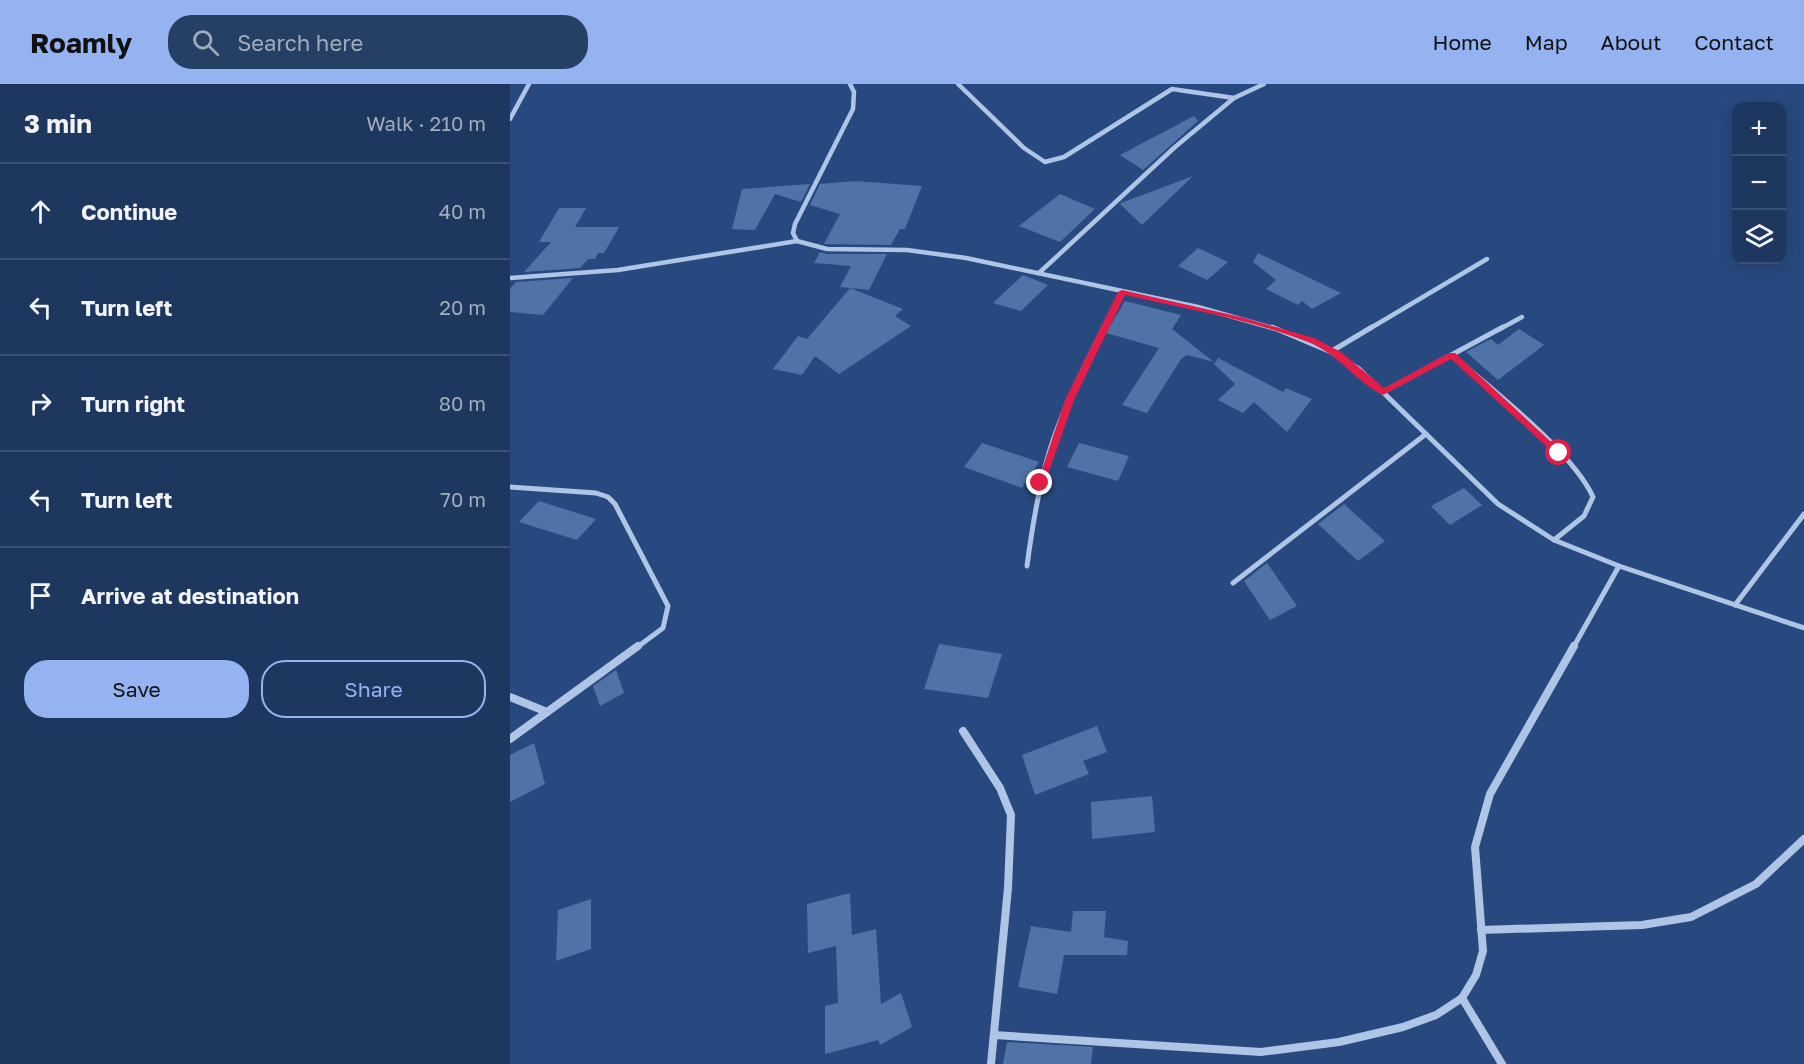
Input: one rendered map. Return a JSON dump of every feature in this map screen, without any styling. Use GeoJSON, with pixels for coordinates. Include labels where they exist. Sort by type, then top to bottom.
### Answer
{"type":"FeatureCollection","features":[{"type":"Feature","properties":{"kind":"street"},"geometry":{"type":"LineString","coordinates":[[510,119],[529,84]]}},
{"type":"Feature","properties":{"kind":"street"},"geometry":{"type":"LineString","coordinates":[[797,241],[793,233],[795,224],[854,109],[854,92],[850,84]]}},
{"type":"Feature","properties":{"kind":"street"},"geometry":{"type":"LineString","coordinates":[[958,84],[974,96],[1034,157],[1052,162],[1065,158],[1172,89],[1234,98]]}},
{"type":"Feature","properties":{"kind":"street"},"geometry":{"type":"LineString","coordinates":[[1039,273],[1175,147],[1234,98],[1264,84]]}},
{"type":"Feature","properties":{"kind":"street"},"geometry":{"type":"LineString","coordinates":[[510,278],[562,276],[686,260],[797,241],[826,249],[923,251],[1039,273],[1260,325],[1311,340],[1359,369],[1498,504],[1524,523],[1554,540],[1619,566],[1804,628]]}},
{"type":"Feature","properties":{"kind":"street"},"geometry":{"type":"LineString","coordinates":[[1332,351],[1487,259]]}},
{"type":"Feature","properties":{"kind":"street"},"geometry":{"type":"LineString","coordinates":[[1027,566],[1033,518],[1050,450],[1070,400],[1122,292]]}},
{"type":"Feature","properties":{"kind":"street"},"geometry":{"type":"LineString","coordinates":[[1383,392],[1522,317]]}},
{"type":"Feature","properties":{"kind":"street"},"geometry":{"type":"LineString","coordinates":[[1452,355],[1559,453],[1590,485],[1593,494],[1592,504],[1554,540]]}},
{"type":"Feature","properties":{"kind":"street"},"geometry":{"type":"LineString","coordinates":[[1233,583],[1426,434]]}},
{"type":"Feature","properties":{"kind":"street"},"geometry":{"type":"LineString","coordinates":[[510,487],[596,493],[608,497],[615,504],[668,606],[663,628],[510,739]]}},
{"type":"Feature","properties":{"kind":"street"},"geometry":{"type":"LineString","coordinates":[[1735,605],[1804,514]]}},
{"type":"Feature","properties":{"kind":"street"},"geometry":{"type":"LineString","coordinates":[[994,1035],[1261,1052],[1339,1042],[1403,1027],[1437,1015],[1462,998],[1476,975],[1483,951],[1475,847],[1490,794],[1619,566]]}},
{"type":"Feature","properties":{"kind":"street"},"geometry":{"type":"LineString","coordinates":[[510,697],[547,712]]}},
{"type":"Feature","properties":{"kind":"street"},"geometry":{"type":"LineString","coordinates":[[963,731],[1000,788],[1011,815],[1008,888],[991,1064]]}},
{"type":"Feature","properties":{"kind":"street"},"geometry":{"type":"LineString","coordinates":[[1481,930],[1642,925],[1691,917],[1756,884],[1804,839]]}},
{"type":"Feature","properties":{"kind":"street"},"geometry":{"type":"LineString","coordinates":[[1462,998],[1502,1064]]}},
{"type":"Feature","properties":{"kind":"building"},"geometry":{"type":"Polygon","coordinates":[[[1194,116],[1198,121],[1143,170],[1120,155],[1194,116]]]}},
{"type":"Feature","properties":{"kind":"building"},"geometry":{"type":"Polygon","coordinates":[[[1193,176],[1142,225],[1120,204],[1121,203],[1193,176]]]}},
{"type":"Feature","properties":{"kind":"building"},"geometry":{"type":"Polygon","coordinates":[[[855,181],[922,186],[905,229],[900,229],[891,245],[824,244],[840,214],[810,205],[820,184],[855,181]]]}},
{"type":"Feature","properties":{"kind":"building"},"geometry":{"type":"Polygon","coordinates":[[[810,184],[801,202],[775,194],[755,230],[732,229],[742,189],[810,184]]]}},
{"type":"Feature","properties":{"kind":"building"},"geometry":{"type":"Polygon","coordinates":[[[1060,194],[1095,209],[1060,242],[1019,226],[1060,194]]]}},
{"type":"Feature","properties":{"kind":"building"},"geometry":{"type":"Polygon","coordinates":[[[559,208],[586,208],[575,227],[619,227],[604,253],[598,253],[595,259],[588,259],[580,268],[524,272],[551,242],[539,242],[559,208]]]}},
{"type":"Feature","properties":{"kind":"building"},"geometry":{"type":"Polygon","coordinates":[[[1198,248],[1228,262],[1207,280],[1178,266],[1198,248]]]}},
{"type":"Feature","properties":{"kind":"building"},"geometry":{"type":"Polygon","coordinates":[[[820,252],[887,254],[869,290],[840,287],[851,266],[814,263],[820,252]]]}},
{"type":"Feature","properties":{"kind":"building"},"geometry":{"type":"Polygon","coordinates":[[[1258,253],[1341,293],[1312,309],[1302,301],[1298,305],[1266,289],[1276,280],[1253,262],[1258,253]]]}},
{"type":"Feature","properties":{"kind":"building"},"geometry":{"type":"Polygon","coordinates":[[[1023,275],[1048,285],[1021,311],[993,303],[1023,275]]]}},
{"type":"Feature","properties":{"kind":"building"},"geometry":{"type":"Polygon","coordinates":[[[573,278],[543,315],[510,312],[510,289],[516,282],[573,278]]]}},
{"type":"Feature","properties":{"kind":"building"},"geometry":{"type":"Polygon","coordinates":[[[850,288],[903,309],[895,316],[911,326],[839,374],[815,356],[802,375],[773,369],[798,336],[807,339],[850,288]]]}},
{"type":"Feature","properties":{"kind":"building"},"geometry":{"type":"Polygon","coordinates":[[[1125,301],[1181,315],[1172,329],[1214,362],[1187,355],[1181,359],[1147,413],[1122,405],[1159,348],[1106,333],[1125,301]]]}},
{"type":"Feature","properties":{"kind":"building"},"geometry":{"type":"Polygon","coordinates":[[[1519,329],[1544,345],[1498,380],[1466,352],[1491,339],[1498,345],[1519,329]]]}},
{"type":"Feature","properties":{"kind":"building"},"geometry":{"type":"Polygon","coordinates":[[[1218,358],[1283,392],[1286,388],[1312,399],[1287,432],[1254,402],[1243,413],[1218,400],[1235,384],[1214,364],[1218,358]]]}},
{"type":"Feature","properties":{"kind":"building"},"geometry":{"type":"Polygon","coordinates":[[[982,443],[1039,462],[1022,488],[964,467],[982,443]]]}},
{"type":"Feature","properties":{"kind":"building"},"geometry":{"type":"Polygon","coordinates":[[[1079,443],[1129,456],[1118,481],[1067,467],[1079,443]]]}},
{"type":"Feature","properties":{"kind":"building"},"geometry":{"type":"Polygon","coordinates":[[[1464,488],[1482,505],[1450,525],[1431,506],[1464,488]]]}},
{"type":"Feature","properties":{"kind":"building"},"geometry":{"type":"Polygon","coordinates":[[[539,501],[596,519],[577,540],[519,522],[539,501]]]}},
{"type":"Feature","properties":{"kind":"building"},"geometry":{"type":"Polygon","coordinates":[[[1344,504],[1385,541],[1358,561],[1318,524],[1344,504]]]}},
{"type":"Feature","properties":{"kind":"building"},"geometry":{"type":"Polygon","coordinates":[[[1267,563],[1297,606],[1270,620],[1244,581],[1267,563]]]}},
{"type":"Feature","properties":{"kind":"building"},"geometry":{"type":"Polygon","coordinates":[[[939,644],[1002,654],[988,698],[924,689],[939,644]]]}},
{"type":"Feature","properties":{"kind":"building"},"geometry":{"type":"Polygon","coordinates":[[[616,670],[624,693],[600,706],[593,686],[616,670]]]}},
{"type":"Feature","properties":{"kind":"building"},"geometry":{"type":"Polygon","coordinates":[[[1097,726],[1107,752],[1083,761],[1089,774],[1035,795],[1022,755],[1097,726]]]}},
{"type":"Feature","properties":{"kind":"building"},"geometry":{"type":"Polygon","coordinates":[[[534,743],[545,784],[510,802],[510,755],[534,743]]]}},
{"type":"Feature","properties":{"kind":"building"},"geometry":{"type":"Polygon","coordinates":[[[1152,796],[1155,832],[1092,839],[1091,802],[1152,796]]]}},
{"type":"Feature","properties":{"kind":"building"},"geometry":{"type":"Polygon","coordinates":[[[850,893],[852,935],[876,929],[881,1004],[901,993],[912,1027],[880,1045],[878,1040],[825,1054],[825,1006],[838,1003],[836,946],[808,953],[807,904],[850,893]]]}},
{"type":"Feature","properties":{"kind":"building"},"geometry":{"type":"Polygon","coordinates":[[[591,899],[591,949],[556,961],[558,910],[591,899]]]}},
{"type":"Feature","properties":{"kind":"building"},"geometry":{"type":"Polygon","coordinates":[[[1073,911],[1106,911],[1104,937],[1128,941],[1127,955],[1064,955],[1057,994],[1018,987],[1031,926],[1071,932],[1073,911]]]}},
{"type":"Feature","properties":{"kind":"building"},"geometry":{"type":"Polygon","coordinates":[[[1007,1042],[1093,1047],[1091,1064],[1003,1064],[1007,1042]]]}},
{"type":"Feature","properties":{"kind":"route"},"geometry":{"type":"LineString","coordinates":[[1040,483],[1050,450],[1070,400],[1122,292],[1241,320],[1311,340],[1338,354],[1359,369],[1383,392],[1452,355],[1559,453]]}}]}
